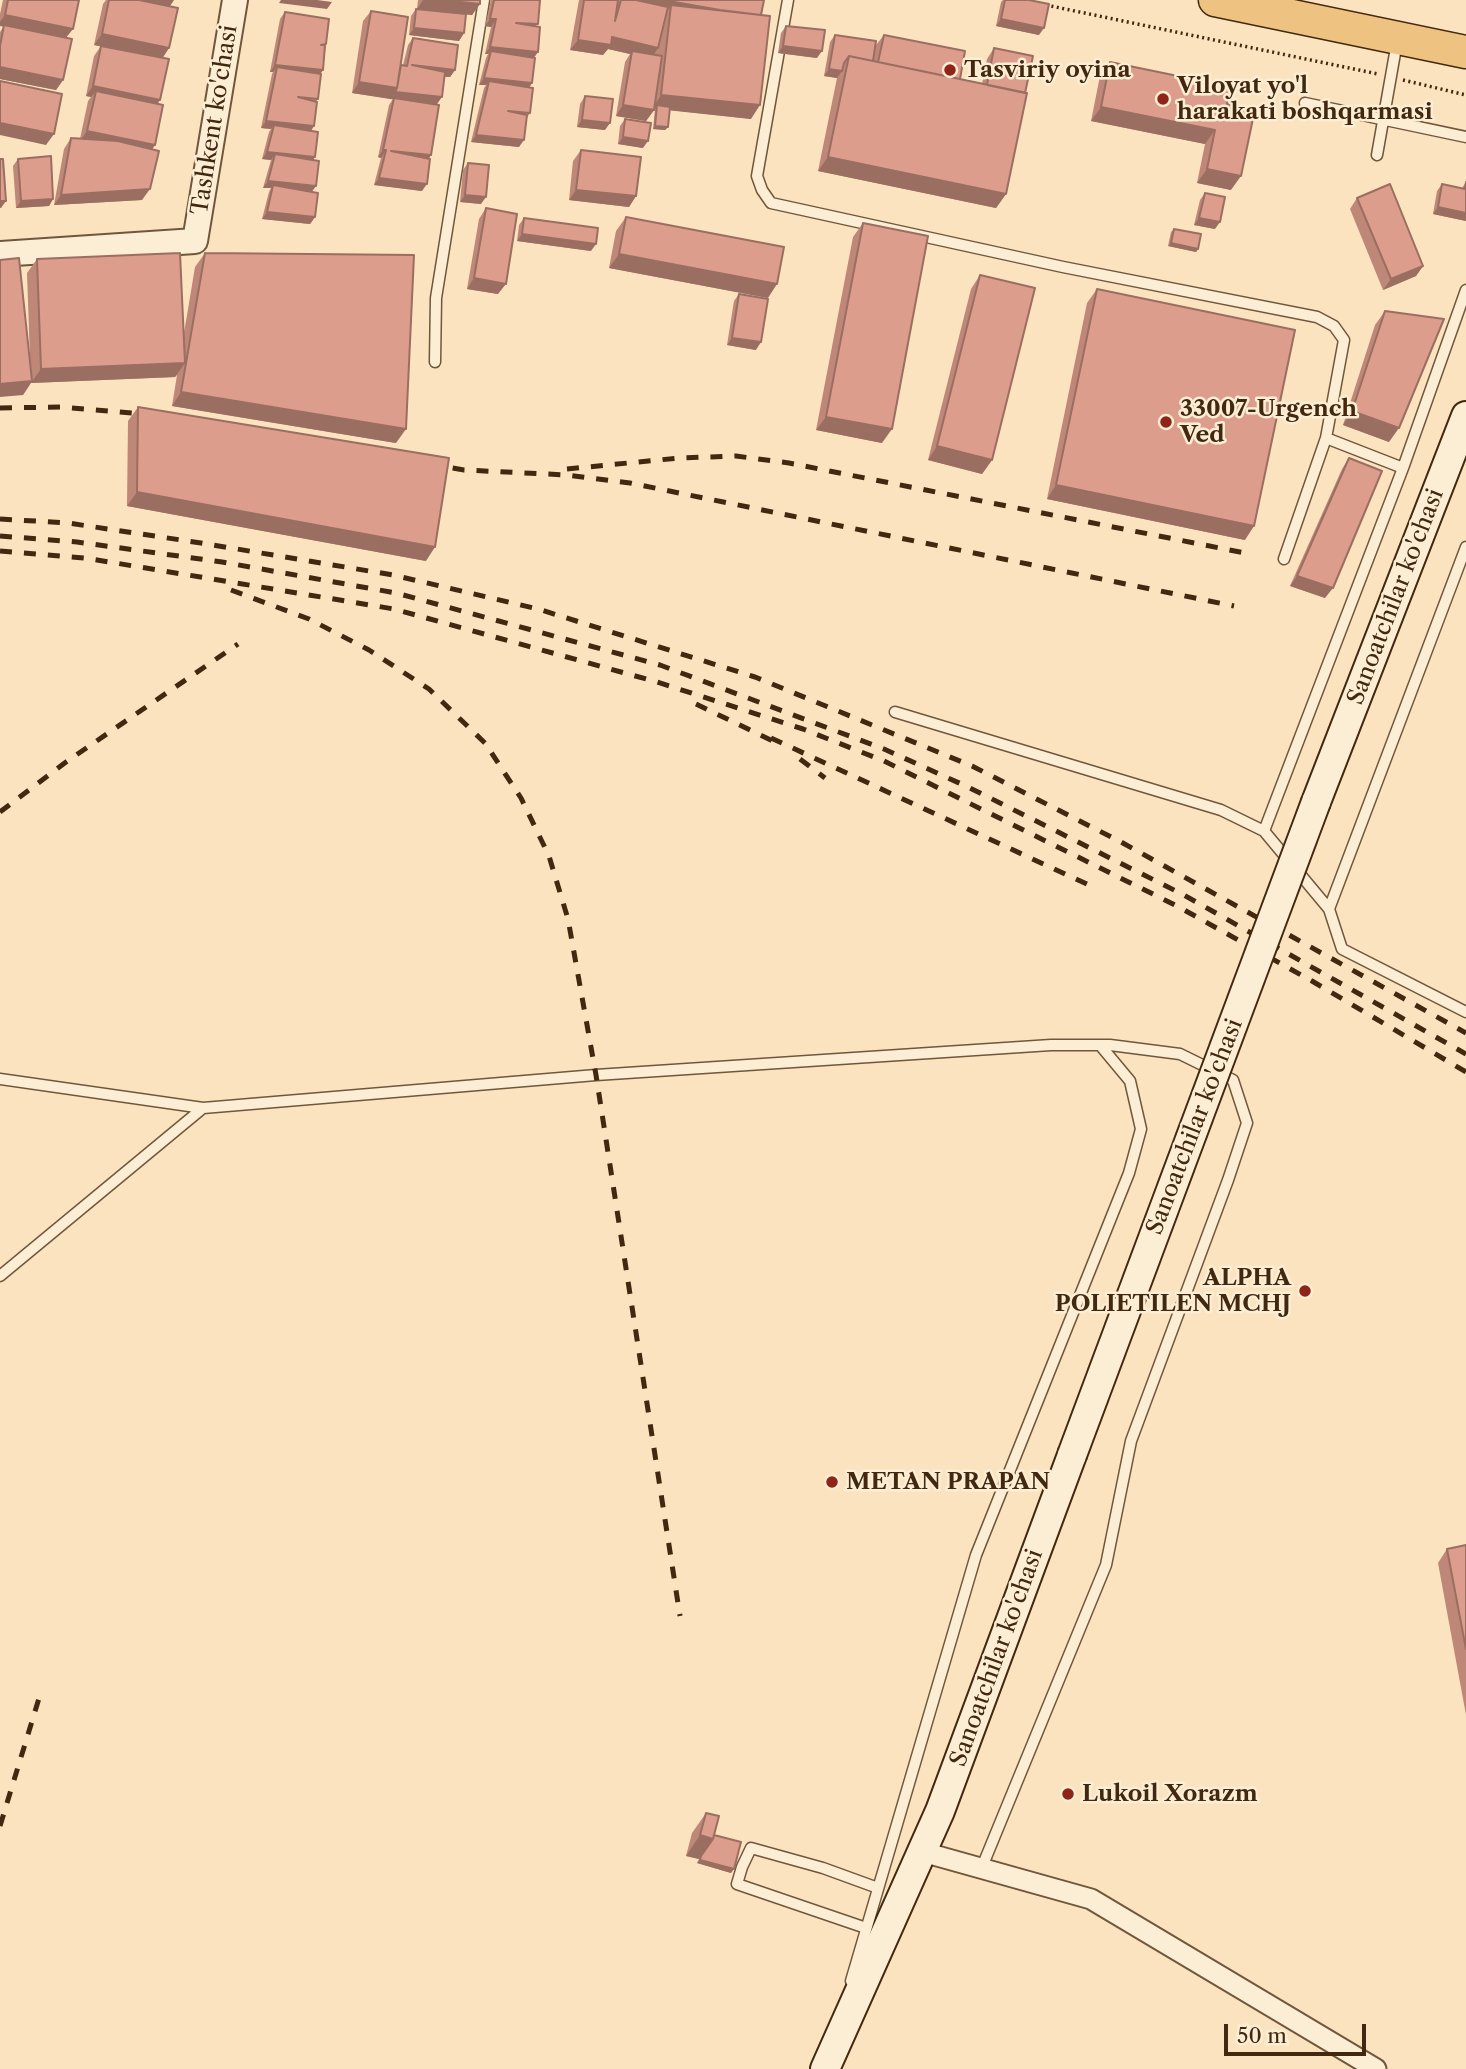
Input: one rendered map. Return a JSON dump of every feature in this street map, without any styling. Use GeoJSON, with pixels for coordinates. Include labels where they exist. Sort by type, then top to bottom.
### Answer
{"type":"FeatureCollection","features":[{"type":"Feature","properties":{"kind":"main road"},"geometry":{"type":"LineString","coordinates":[[1214,0],[1466,52]]}},
{"type":"Feature","properties":{"kind":"main road","name":"Sanoatchilar ko'chasi"},"geometry":{"type":"LineString","coordinates":[[826,2067],[923,1852],[1316,802],[1466,416]]}},
{"type":"Feature","properties":{"kind":"street","name":"Tashkent ko'chasi"},"geometry":{"type":"LineString","coordinates":[[0,254],[195,241],[235,0]]}},
{"type":"Feature","properties":{"kind":"street"},"geometry":{"type":"LineString","coordinates":[[923,1852],[1091,1899],[1376,2069]]}},
{"type":"Feature","properties":{"kind":"lane"},"geometry":{"type":"LineString","coordinates":[[435,362],[436,298],[484,0]]}},
{"type":"Feature","properties":{"kind":"lane"},"geometry":{"type":"LineString","coordinates":[[788,0],[757,176],[771,203],[1063,267],[1317,317],[1334,326],[1344,340],[1326,438],[1284,559]]}},
{"type":"Feature","properties":{"kind":"lane"},"geometry":{"type":"LineString","coordinates":[[1377,155],[1398,38]]}},
{"type":"Feature","properties":{"kind":"lane"},"geometry":{"type":"LineString","coordinates":[[1305,103],[1466,137]]}},
{"type":"Feature","properties":{"kind":"lane"},"geometry":{"type":"LineString","coordinates":[[1264,831],[1402,468],[1466,290]]}},
{"type":"Feature","properties":{"kind":"lane"},"geometry":{"type":"LineString","coordinates":[[1326,438],[1402,468]]}},
{"type":"Feature","properties":{"kind":"lane"},"geometry":{"type":"LineString","coordinates":[[1329,909],[1466,547]]}},
{"type":"Feature","properties":{"kind":"lane"},"geometry":{"type":"LineString","coordinates":[[895,712],[1221,810],[1264,831],[1329,909],[1342,949],[1466,1012]]}},
{"type":"Feature","properties":{"kind":"lane"},"geometry":{"type":"LineString","coordinates":[[0,1079],[203,1108],[596,1075],[1051,1045],[1100,1045],[1180,1054],[1233,1080],[1247,1123],[1224,1194],[1131,1441],[1106,1565],[982,1867]]}},
{"type":"Feature","properties":{"kind":"lane"},"geometry":{"type":"LineString","coordinates":[[826,2067],[976,1555],[1129,1174],[1141,1129],[1130,1080],[1100,1045]]}},
{"type":"Feature","properties":{"kind":"lane"},"geometry":{"type":"LineString","coordinates":[[0,1276],[203,1108]]}},
{"type":"Feature","properties":{"kind":"lane"},"geometry":{"type":"LineString","coordinates":[[866,1927],[737,1884],[742,1867],[751,1847],[823,1868],[878,1888]]}},
{"type":"Feature","properties":{"kind":"path"},"geometry":{"type":"LineString","coordinates":[[1034,3],[1466,95]]}},
{"type":"Feature","properties":{"kind":"building"},"geometry":{"type":"Polygon","coordinates":[[[8,0],[79,0],[73,29],[5,15],[8,0]]]}},
{"type":"Feature","properties":{"kind":"building"},"geometry":{"type":"Polygon","coordinates":[[[109,0],[139,0],[178,8],[169,48],[102,34],[109,0]]]}},
{"type":"Feature","properties":{"kind":"building"},"geometry":{"type":"Polygon","coordinates":[[[442,0],[480,0],[480,4],[442,0]]]}},
{"type":"Feature","properties":{"kind":"building"},"geometry":{"type":"Polygon","coordinates":[[[494,0],[540,0],[538,24],[516,23],[540,27],[538,52],[490,47],[496,19],[490,19],[494,0]]]}},
{"type":"Feature","properties":{"kind":"building"},"geometry":{"type":"Polygon","coordinates":[[[584,0],[618,0],[615,21],[621,0],[636,0],[668,7],[658,48],[612,37],[611,45],[578,40],[584,0]]]}},
{"type":"Feature","properties":{"kind":"building"},"geometry":{"type":"Polygon","coordinates":[[[663,0],[764,0],[761,15],[663,0]]]}},
{"type":"Feature","properties":{"kind":"building"},"geometry":{"type":"Polygon","coordinates":[[[1005,0],[1029,0],[1049,4],[1044,28],[1001,19],[1005,0]]]}},
{"type":"Feature","properties":{"kind":"building"},"geometry":{"type":"Polygon","coordinates":[[[671,5],[770,16],[760,105],[661,95],[671,5]]]}},
{"type":"Feature","properties":{"kind":"building"},"geometry":{"type":"Polygon","coordinates":[[[416,9],[466,14],[464,33],[414,28],[416,9]]]}},
{"type":"Feature","properties":{"kind":"building"},"geometry":{"type":"Polygon","coordinates":[[[371,11],[408,17],[397,88],[359,82],[371,11]]]}},
{"type":"Feature","properties":{"kind":"building"},"geometry":{"type":"Polygon","coordinates":[[[285,12],[329,19],[326,44],[321,45],[325,45],[323,70],[275,65],[285,12]]]}},
{"type":"Feature","properties":{"kind":"building"},"geometry":{"type":"Polygon","coordinates":[[[4,25],[72,39],[63,80],[0,67],[4,25]]]}},
{"type":"Feature","properties":{"kind":"building"},"geometry":{"type":"Polygon","coordinates":[[[786,26],[825,30],[822,51],[783,46],[786,26]]]}},
{"type":"Feature","properties":{"kind":"building"},"geometry":{"type":"Polygon","coordinates":[[[835,35],[876,41],[873,61],[849,56],[842,71],[829,69],[835,35]]]}},
{"type":"Feature","properties":{"kind":"building"},"geometry":{"type":"Polygon","coordinates":[[[884,35],[965,51],[960,79],[878,62],[884,35]]]}},
{"type":"Feature","properties":{"kind":"building"},"geometry":{"type":"Polygon","coordinates":[[[413,38],[458,45],[455,70],[412,65],[445,72],[442,97],[395,92],[401,65],[407,66],[413,38]]]}},
{"type":"Feature","properties":{"kind":"building"},"geometry":{"type":"Polygon","coordinates":[[[101,46],[169,59],[160,100],[93,86],[101,46]]]}},
{"type":"Feature","properties":{"kind":"building"},"geometry":{"type":"Polygon","coordinates":[[[994,48],[1033,56],[1025,93],[987,85],[994,48]]]}},
{"type":"Feature","properties":{"kind":"building"},"geometry":{"type":"Polygon","coordinates":[[[491,51],[535,58],[532,83],[484,78],[491,51]]]}},
{"type":"Feature","properties":{"kind":"building"},"geometry":{"type":"Polygon","coordinates":[[[632,51],[662,56],[654,110],[623,105],[632,51]]]}},
{"type":"Feature","properties":{"kind":"building"},"geometry":{"type":"Polygon","coordinates":[[[849,56],[1027,93],[1006,194],[828,157],[849,56]]]}},
{"type":"Feature","properties":{"kind":"building"},"geometry":{"type":"Polygon","coordinates":[[[1110,62],[1231,87],[1227,104],[1255,109],[1241,176],[1207,169],[1215,130],[1101,107],[1110,62]]]}},
{"type":"Feature","properties":{"kind":"building"},"geometry":{"type":"Polygon","coordinates":[[[277,67],[321,74],[318,99],[298,97],[317,102],[314,126],[266,121],[277,67]]]}},
{"type":"Feature","properties":{"kind":"building"},"geometry":{"type":"Polygon","coordinates":[[[0,81],[62,94],[54,134],[0,123],[0,81]]]}},
{"type":"Feature","properties":{"kind":"building"},"geometry":{"type":"Polygon","coordinates":[[[489,81],[533,88],[530,113],[508,111],[527,115],[524,140],[476,135],[489,81]]]}},
{"type":"Feature","properties":{"kind":"building"},"geometry":{"type":"Polygon","coordinates":[[[96,91],[163,105],[155,145],[87,131],[96,91]]]}},
{"type":"Feature","properties":{"kind":"building"},"geometry":{"type":"Polygon","coordinates":[[[585,96],[613,99],[610,123],[582,120],[585,96]]]}},
{"type":"Feature","properties":{"kind":"building"},"geometry":{"type":"Polygon","coordinates":[[[394,98],[439,105],[431,155],[391,151],[430,159],[427,184],[379,178],[394,98]]]}},
{"type":"Feature","properties":{"kind":"building"},"geometry":{"type":"Polygon","coordinates":[[[657,105],[670,107],[668,127],[655,126],[657,105]]]}},
{"type":"Feature","properties":{"kind":"building"},"geometry":{"type":"Polygon","coordinates":[[[625,119],[651,123],[648,141],[623,137],[625,119]]]}},
{"type":"Feature","properties":{"kind":"building"},"geometry":{"type":"Polygon","coordinates":[[[274,125],[318,132],[315,157],[267,152],[274,125]]]}},
{"type":"Feature","properties":{"kind":"building"},"geometry":{"type":"Polygon","coordinates":[[[71,138],[118,141],[159,151],[150,189],[61,195],[71,138]]]}},
{"type":"Feature","properties":{"kind":"building"},"geometry":{"type":"Polygon","coordinates":[[[581,150],[641,157],[636,196],[576,190],[581,150]]]}},
{"type":"Feature","properties":{"kind":"building"},"geometry":{"type":"Polygon","coordinates":[[[275,154],[319,161],[316,186],[268,181],[275,154]]]}},
{"type":"Feature","properties":{"kind":"building"},"geometry":{"type":"Polygon","coordinates":[[[51,156],[53,199],[21,201],[18,159],[51,156]]]}},
{"type":"Feature","properties":{"kind":"building"},"geometry":{"type":"Polygon","coordinates":[[[0,159],[3,159],[6,201],[0,201],[0,159]]]}},
{"type":"Feature","properties":{"kind":"building"},"geometry":{"type":"Polygon","coordinates":[[[468,163],[489,165],[486,197],[465,195],[468,163]]]}},
{"type":"Feature","properties":{"kind":"building"},"geometry":{"type":"Polygon","coordinates":[[[1466,182],[1466,213],[1438,207],[1442,184],[1465,189],[1466,182]]]}},
{"type":"Feature","properties":{"kind":"building"},"geometry":{"type":"Polygon","coordinates":[[[1390,184],[1423,266],[1391,279],[1357,198],[1390,184]]]}},
{"type":"Feature","properties":{"kind":"building"},"geometry":{"type":"Polygon","coordinates":[[[273,185],[318,193],[315,217],[267,212],[273,185]]]}},
{"type":"Feature","properties":{"kind":"building"},"geometry":{"type":"Polygon","coordinates":[[[1205,193],[1225,197],[1220,222],[1199,218],[1205,193]]]}},
{"type":"Feature","properties":{"kind":"building"},"geometry":{"type":"Polygon","coordinates":[[[486,208],[517,214],[506,284],[474,278],[486,208]]]}},
{"type":"Feature","properties":{"kind":"building"},"geometry":{"type":"Polygon","coordinates":[[[626,217],[784,247],[777,284],[619,254],[626,217]]]}},
{"type":"Feature","properties":{"kind":"building"},"geometry":{"type":"Polygon","coordinates":[[[524,218],[598,228],[596,244],[522,234],[524,218]]]}},
{"type":"Feature","properties":{"kind":"building"},"geometry":{"type":"Polygon","coordinates":[[[863,223],[928,236],[892,429],[826,417],[863,223]]]}},
{"type":"Feature","properties":{"kind":"building"},"geometry":{"type":"Polygon","coordinates":[[[1174,229],[1201,234],[1198,249],[1171,243],[1174,229]]]}},
{"type":"Feature","properties":{"kind":"building"},"geometry":{"type":"Polygon","coordinates":[[[180,253],[185,363],[41,369],[37,259],[180,253]]]}},
{"type":"Feature","properties":{"kind":"building"},"geometry":{"type":"Polygon","coordinates":[[[205,253],[414,255],[406,429],[181,392],[205,253]]]}},
{"type":"Feature","properties":{"kind":"building"},"geometry":{"type":"Polygon","coordinates":[[[19,258],[32,381],[0,384],[0,260],[19,258]]]}},
{"type":"Feature","properties":{"kind":"building"},"geometry":{"type":"Polygon","coordinates":[[[980,275],[1035,288],[992,460],[937,446],[980,275]]]}},
{"type":"Feature","properties":{"kind":"building","name":"33007-Urgench Ved"},"geometry":{"type":"Polygon","coordinates":[[[1097,289],[1295,330],[1254,526],[1056,485],[1097,289]]]}},
{"type":"Feature","properties":{"kind":"building"},"geometry":{"type":"Polygon","coordinates":[[[739,294],[768,299],[761,342],[732,338],[739,294]]]}},
{"type":"Feature","properties":{"kind":"building"},"geometry":{"type":"Polygon","coordinates":[[[1385,311],[1444,319],[1399,428],[1352,411],[1385,311]]]}},
{"type":"Feature","properties":{"kind":"building"},"geometry":{"type":"Polygon","coordinates":[[[138,407],[449,458],[435,547],[137,492],[138,407]]]}},
{"type":"Feature","properties":{"kind":"building"},"geometry":{"type":"Polygon","coordinates":[[[1349,458],[1382,471],[1333,588],[1297,576],[1349,458]]]}},
{"type":"Feature","properties":{"kind":"building"},"geometry":{"type":"Polygon","coordinates":[[[1466,1545],[1466,1649],[1447,1549],[1466,1545]]]}},
{"type":"Feature","properties":{"kind":"building"},"geometry":{"type":"Polygon","coordinates":[[[706,1813],[719,1816],[713,1839],[700,1835],[706,1813]]]}},
{"type":"Feature","properties":{"kind":"building"},"geometry":{"type":"Polygon","coordinates":[[[714,1835],[741,1842],[734,1869],[700,1860],[714,1835]]]}},
{"type":"Feature","properties":{"kind":"railway"},"geometry":{"type":"LineString","coordinates":[[0,408],[61,407],[154,415]]}},
{"type":"Feature","properties":{"kind":"railway"},"geometry":{"type":"LineString","coordinates":[[567,469],[679,458],[736,456],[789,463],[1245,553]]}},
{"type":"Feature","properties":{"kind":"railway"},"geometry":{"type":"LineString","coordinates":[[429,464],[464,470],[567,475],[630,483],[1234,606]]}},
{"type":"Feature","properties":{"kind":"railway"},"geometry":{"type":"LineString","coordinates":[[0,519],[68,523],[393,575],[538,609],[755,677],[972,766],[1121,842],[1466,1033]]}},
{"type":"Feature","properties":{"kind":"railway"},"geometry":{"type":"LineString","coordinates":[[0,536],[77,542],[222,562],[396,593],[660,665],[884,749],[968,787],[1182,894],[1466,1054]]}},
{"type":"Feature","properties":{"kind":"railway"},"geometry":{"type":"LineString","coordinates":[[0,551],[85,558],[394,609],[657,682],[803,729],[884,761],[1177,906],[1312,981],[1466,1072]]}},
{"type":"Feature","properties":{"kind":"railway"},"geometry":{"type":"LineString","coordinates":[[231,590],[309,619],[369,650],[429,689],[485,743],[521,798],[549,856],[568,919],[596,1075],[680,1616]]}},
{"type":"Feature","properties":{"kind":"railway"},"geometry":{"type":"LineString","coordinates":[[0,812],[66,762],[238,644]]}},
{"type":"Feature","properties":{"kind":"railway"},"geometry":{"type":"LineString","coordinates":[[696,704],[777,743]]}},
{"type":"Feature","properties":{"kind":"railway"},"geometry":{"type":"LineString","coordinates":[[771,738],[1091,886]]}},
{"type":"Feature","properties":{"kind":"railway"},"geometry":{"type":"LineString","coordinates":[[800,759],[825,778]]}},
{"type":"Feature","properties":{"kind":"railway"},"geometry":{"type":"LineString","coordinates":[[0,1826],[40,1695]]}},
{"type":"Feature","properties":{"kind":"place","name":"Tasviriy oyina"},"geometry":{"type":"Point","coordinates":[950,70]}},
{"type":"Feature","properties":{"kind":"place","name":"Viloyat yo'l harakati boshqarmasi"},"geometry":{"type":"Point","coordinates":[1163,99]}},
{"type":"Feature","properties":{"kind":"place","name":"33007-Urgench Ved"},"geometry":{"type":"Point","coordinates":[1166,422]}},
{"type":"Feature","properties":{"kind":"place","name":"ALPHA POLIETILEN MCHJ"},"geometry":{"type":"Point","coordinates":[1305,1291]}},
{"type":"Feature","properties":{"kind":"place","name":"METAN PRAPAN"},"geometry":{"type":"Point","coordinates":[832,1482]}},
{"type":"Feature","properties":{"kind":"place","name":"Lukoil Xorazm"},"geometry":{"type":"Point","coordinates":[1068,1794]}}]}
